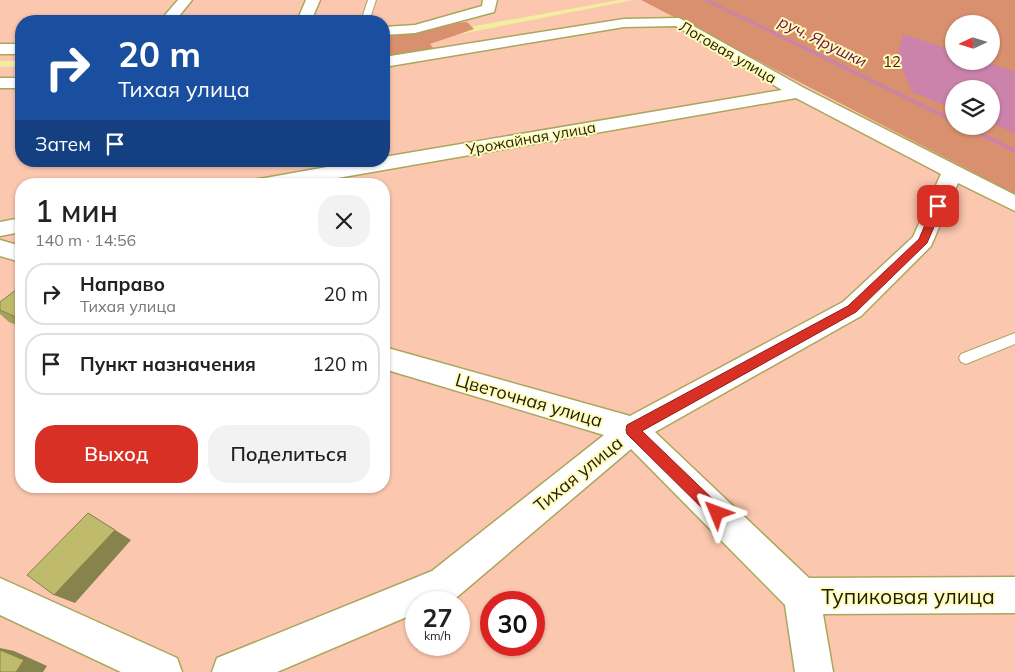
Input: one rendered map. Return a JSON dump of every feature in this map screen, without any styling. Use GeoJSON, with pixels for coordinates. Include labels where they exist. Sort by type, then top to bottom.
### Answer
{"type":"FeatureCollection","features":[{"type":"Feature","properties":{"kind":"street"},"geometry":{"type":"LineString","coordinates":[[173,15],[185,0]]}},
{"type":"Feature","properties":{"kind":"street"},"geometry":{"type":"LineString","coordinates":[[307,15],[313,0]]}},
{"type":"Feature","properties":{"kind":"street"},"geometry":{"type":"LineString","coordinates":[[390,31],[415,29],[489,9],[490,0]]}},
{"type":"Feature","properties":{"kind":"street","name":"Логовая улица"},"geometry":{"type":"LineString","coordinates":[[390,61],[624,23],[679,22],[798,92],[1015,204]]}},
{"type":"Feature","properties":{"kind":"street"},"geometry":{"type":"LineString","coordinates":[[0,49],[15,49]]}},
{"type":"Feature","properties":{"kind":"street"},"geometry":{"type":"LineString","coordinates":[[0,83],[15,83]]}},
{"type":"Feature","properties":{"kind":"street","name":"Урожайная улица"},"geometry":{"type":"LineString","coordinates":[[390,162],[798,92]]}},
{"type":"Feature","properties":{"kind":"street","name":"Урожайная улица"},"geometry":{"type":"LineString","coordinates":[[300,178],[363,167]]}},
{"type":"Feature","properties":{"kind":"street","name":"Тихая улица"},"geometry":{"type":"LineString","coordinates":[[231,672],[444,584],[632,430],[852,309],[923,241],[953,171]]}},
{"type":"Feature","properties":{"kind":"street"},"geometry":{"type":"LineString","coordinates":[[0,229],[15,227]]}},
{"type":"Feature","properties":{"kind":"street"},"geometry":{"type":"LineString","coordinates":[[0,248],[15,252]]}},
{"type":"Feature","properties":{"kind":"street","name":"Цветочная улица"},"geometry":{"type":"LineString","coordinates":[[390,360],[632,430],[802,596]]}},
{"type":"Feature","properties":{"kind":"street","name":"Тупиковая улица"},"geometry":{"type":"LineString","coordinates":[[802,596],[1015,595]]}},
{"type":"Feature","properties":{"kind":"street"},"geometry":{"type":"LineString","coordinates":[[0,596],[163,672]]}},
{"type":"Feature","properties":{"kind":"street"},"geometry":{"type":"LineString","coordinates":[[802,596],[814,672]]}},
{"type":"Feature","properties":{"kind":"lane"},"geometry":{"type":"LineString","coordinates":[[367,15],[372,0]]}},
{"type":"Feature","properties":{"kind":"lane"},"geometry":{"type":"LineString","coordinates":[[966,358],[1015,338]]}},
{"type":"Feature","properties":{"kind":"shaded area"},"geometry":{"type":"Polygon","coordinates":[[[0,0],[619,0],[437,33],[390,39],[390,15],[15,15],[15,61],[0,61],[0,0]]]}},
{"type":"Feature","properties":{"kind":"shaded area"},"geometry":{"type":"Polygon","coordinates":[[[641,0],[1015,194],[1015,672],[0,672],[0,67],[15,66],[15,167],[390,167],[390,43],[456,35],[641,0]]]}},
{"type":"Feature","properties":{"kind":"shaded area"},"geometry":{"type":"Polygon","coordinates":[[[904,34],[945,48],[945,70],[1000,70],[1000,67],[1015,72],[1015,133],[1000,127],[1000,80],[945,80],[945,105],[912,92],[897,56],[904,34]]]}},
{"type":"Feature","properties":{"kind":"green space","name":"12"},"geometry":{"type":"Polygon","coordinates":[[[641,0],[1015,0],[1015,194],[641,0]]]}},
{"type":"Feature","properties":{"kind":"green space"},"geometry":{"type":"Polygon","coordinates":[[[467,22],[474,29],[430,44],[435,50],[390,58],[390,30],[467,22]]]}},
{"type":"Feature","properties":{"kind":"building"},"geometry":{"type":"Polygon","coordinates":[[[15,291],[15,317],[0,310],[0,302],[15,291]]]}},
{"type":"Feature","properties":{"kind":"building"},"geometry":{"type":"Polygon","coordinates":[[[88,513],[115,530],[54,595],[27,575],[88,513]]]}},
{"type":"Feature","properties":{"kind":"building"},"geometry":{"type":"Polygon","coordinates":[[[0,650],[24,660],[16,672],[0,672],[0,650]]]}},
{"type":"Feature","properties":{"kind":"waterway","name":"руч. Ярушки"},"geometry":{"type":"LineString","coordinates":[[705,0],[945,117]]}},
{"type":"Feature","properties":{"kind":"waterway","name":"руч. Ярушки"},"geometry":{"type":"LineString","coordinates":[[982,135],[1015,151]]}},
{"type":"Feature","properties":{"kind":"route"},"geometry":{"type":"LineString","coordinates":[[717,513],[632,430],[852,309],[923,241],[938,206]]}}]}
